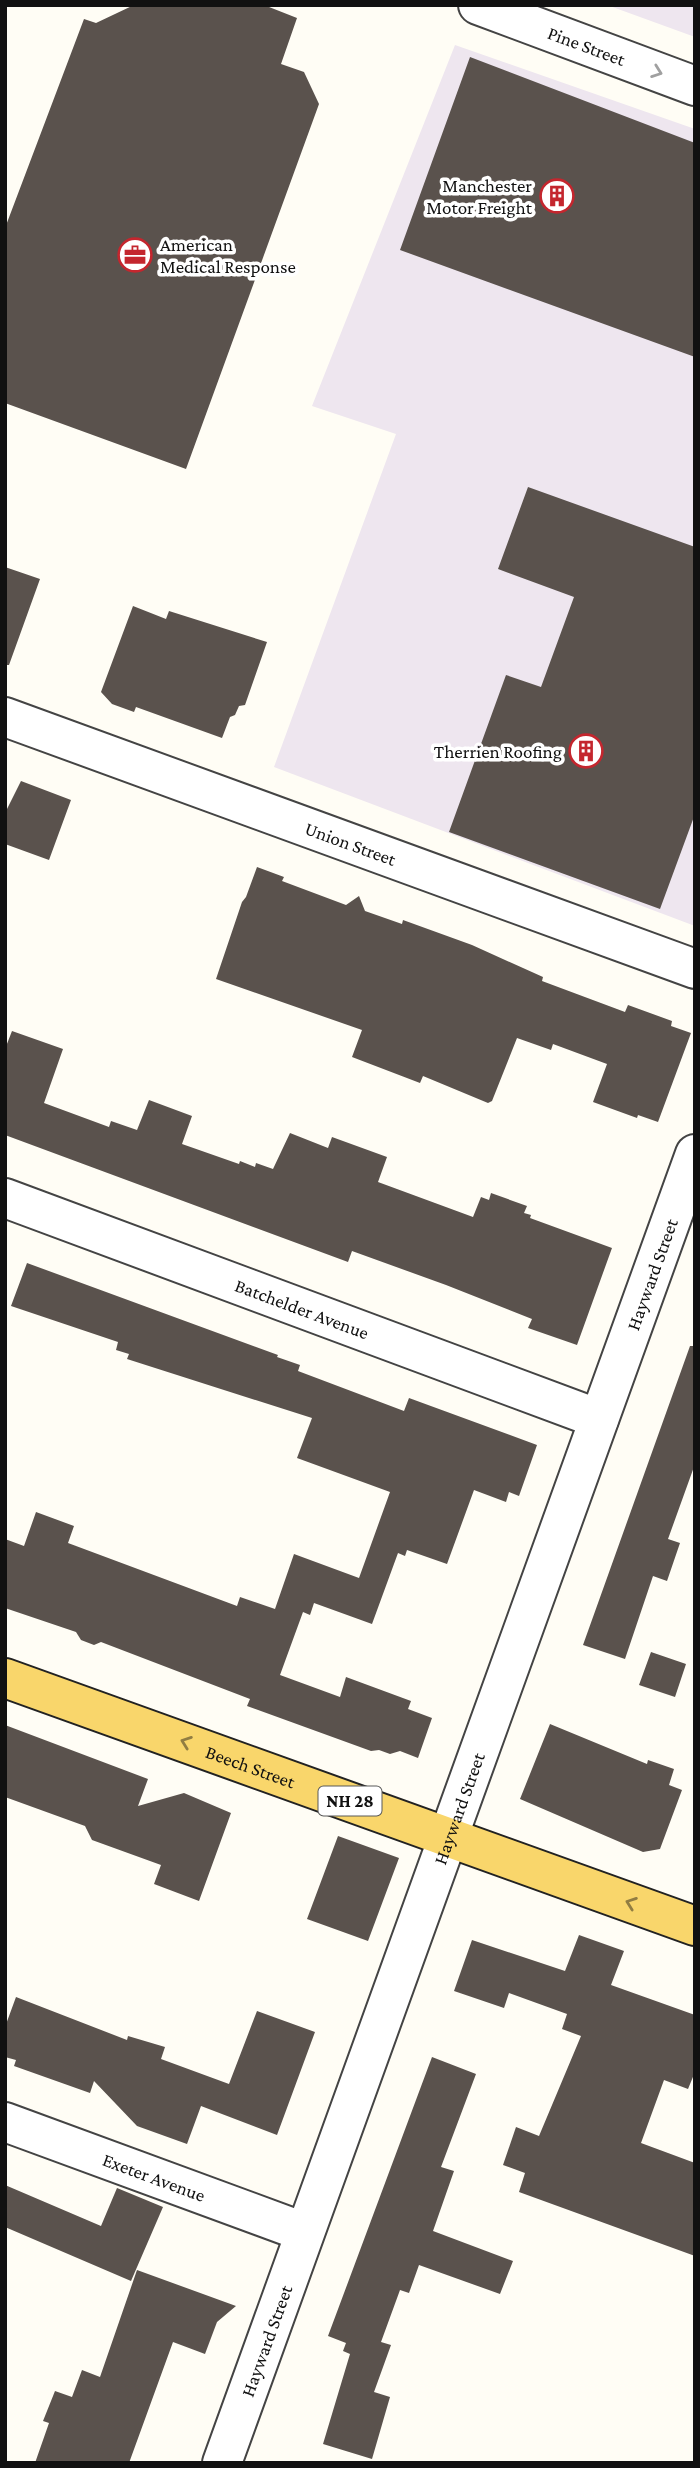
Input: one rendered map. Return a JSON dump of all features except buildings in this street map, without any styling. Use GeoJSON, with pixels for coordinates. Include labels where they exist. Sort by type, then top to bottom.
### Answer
{"type":"FeatureCollection","features":[{"type":"Feature","properties":{"kind":"main road","name":"Beech Street"},"geometry":{"type":"LineString","coordinates":[[5,1678],[695,1926]]}},
{"type":"Feature","properties":{"kind":"street","name":"Pine Street"},"geometry":{"type":"LineString","coordinates":[[478,5],[695,86]]}},
{"type":"Feature","properties":{"kind":"street","name":"Union Street"},"geometry":{"type":"LineString","coordinates":[[5,717],[695,969]]}},
{"type":"Feature","properties":{"kind":"street","name":"Hayward Street"},"geometry":{"type":"LineString","coordinates":[[222,2463],[695,1154]]}},
{"type":"Feature","properties":{"kind":"street","name":"Batchelder Avenue"},"geometry":{"type":"LineString","coordinates":[[5,1198],[599,1419]]}},
{"type":"Feature","properties":{"kind":"street","name":"Exeter Avenue"},"geometry":{"type":"LineString","coordinates":[[5,2122],[304,2232]]}},
{"type":"Feature","properties":{"kind":"shaded area"},"geometry":{"type":"Polygon","coordinates":[[[607,5],[695,5],[695,37],[607,5]]]}},
{"type":"Feature","properties":{"kind":"shaded area"},"geometry":{"type":"Polygon","coordinates":[[[455,45],[695,129],[695,926],[274,767],[396,434],[312,406],[455,45]]]}},
{"type":"Feature","properties":{"kind":"place","name":"Manchester Motor Freight"},"geometry":{"type":"Point","coordinates":[557,196]}},
{"type":"Feature","properties":{"kind":"place","name":"American Medical Response"},"geometry":{"type":"Point","coordinates":[135,255]}},
{"type":"Feature","properties":{"kind":"place","name":"Therrien Roofing"},"geometry":{"type":"Point","coordinates":[586,751]}}]}
